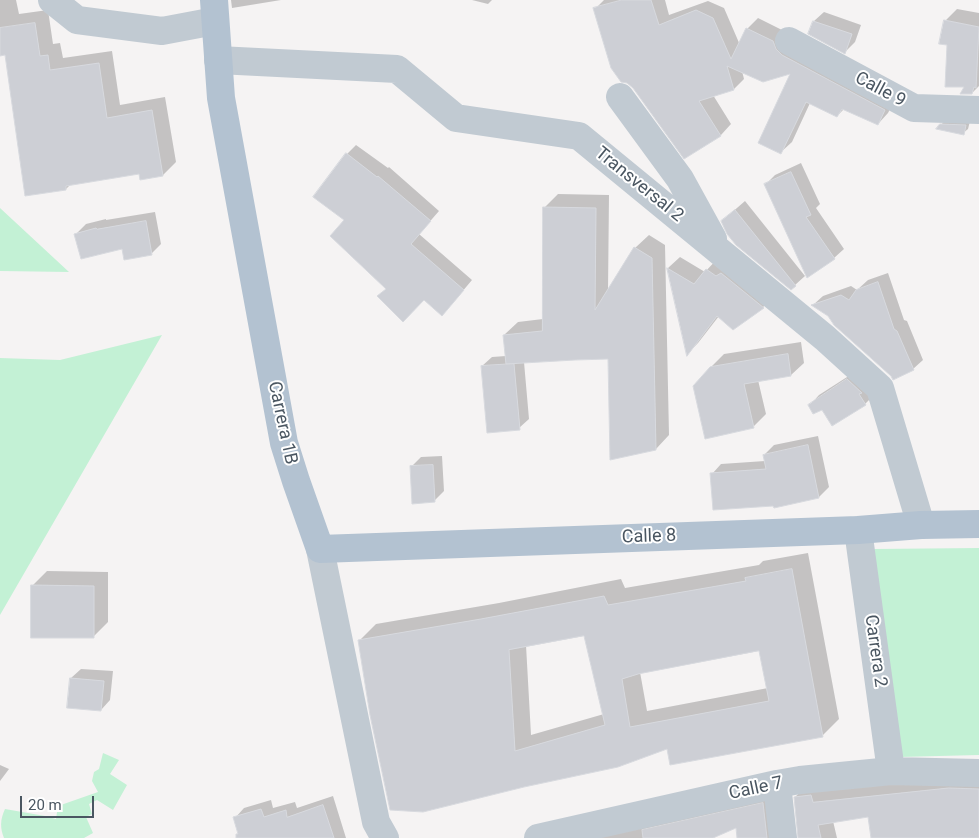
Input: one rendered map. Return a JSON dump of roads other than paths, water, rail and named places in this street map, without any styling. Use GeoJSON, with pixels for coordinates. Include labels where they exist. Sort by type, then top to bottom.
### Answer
{"type":"FeatureCollection","features":[{"type":"Feature","properties":{"kind":"main road","name":"Carrera 1B"},"geometry":{"type":"LineString","coordinates":[[214,11],[221,98],[284,443],[320,549]]}},
{"type":"Feature","properties":{"kind":"main road","name":"Calle 8"},"geometry":{"type":"LineString","coordinates":[[320,549],[979,524]]}},
{"type":"Feature","properties":{"kind":"street"},"geometry":{"type":"LineString","coordinates":[[52,0],[77,20],[162,31],[214,11]]}},
{"type":"Feature","properties":{"kind":"street","name":"Calle 9"},"geometry":{"type":"LineString","coordinates":[[789,41],[914,108],[979,110]]}},
{"type":"Feature","properties":{"kind":"street","name":"Transversal 2"},"geometry":{"type":"LineString","coordinates":[[218,60],[397,69],[456,118],[579,136],[825,338],[880,388],[921,525]]}},
{"type":"Feature","properties":{"kind":"street"},"geometry":{"type":"LineString","coordinates":[[620,98],[680,179],[719,251]]}},
{"type":"Feature","properties":{"kind":"street","name":"Carrera 2"},"geometry":{"type":"LineString","coordinates":[[858,530],[891,771]]}},
{"type":"Feature","properties":{"kind":"street","name":"Carrera 1B"},"geometry":{"type":"LineString","coordinates":[[320,549],[376,822],[385,838]]}},
{"type":"Feature","properties":{"kind":"street","name":"Calle 7"},"geometry":{"type":"LineString","coordinates":[[538,838],[800,780],[891,771],[979,773]]}},
{"type":"Feature","properties":{"kind":"street"},"geometry":{"type":"LineString","coordinates":[[777,784],[783,838]]}}]}
